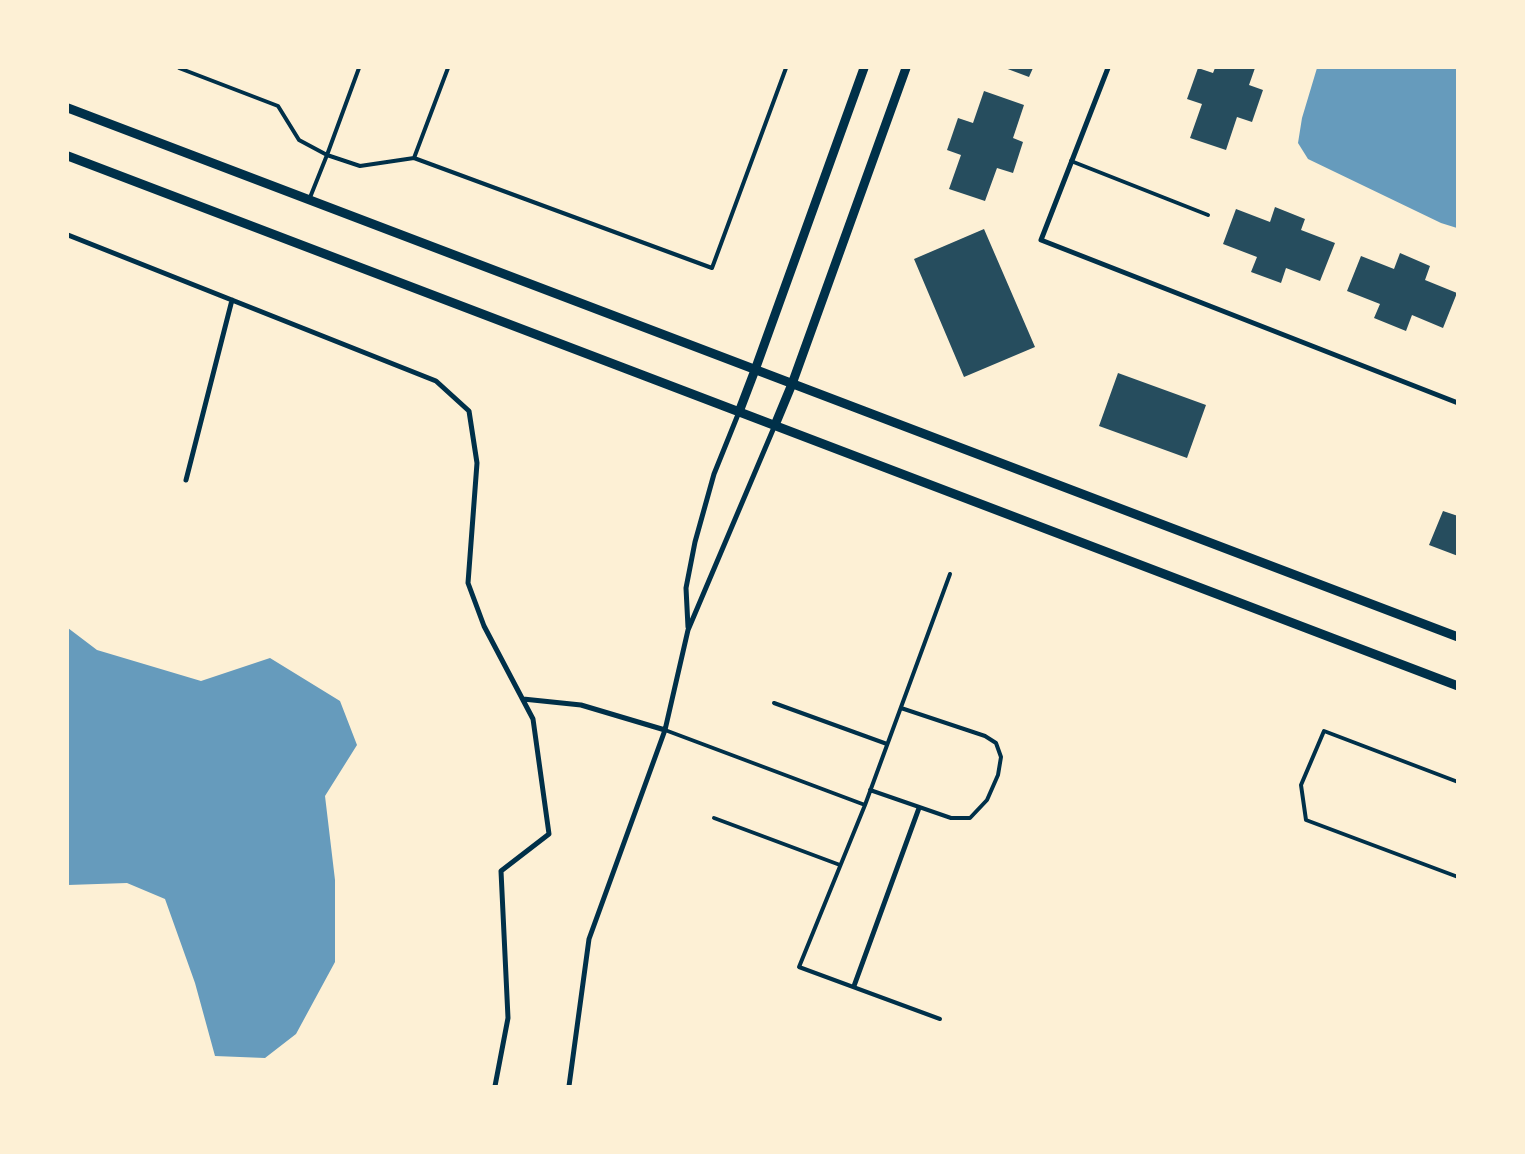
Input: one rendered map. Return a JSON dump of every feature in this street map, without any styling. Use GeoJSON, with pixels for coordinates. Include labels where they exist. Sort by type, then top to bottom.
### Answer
{"type":"FeatureCollection","features":[{"type":"Feature","properties":{"kind":"street"},"geometry":{"type":"LineString","coordinates":[[688,630],[686,588],[695,542],[714,474],[755,370],[864,68]]}},
{"type":"Feature","properties":{"kind":"street"},"geometry":{"type":"LineString","coordinates":[[569,1086],[589,940],[665,730],[688,630],[792,384],[906,68]]}},
{"type":"Feature","properties":{"kind":"street"},"geometry":{"type":"LineString","coordinates":[[1108,68],[1041,240],[1458,403]]}},
{"type":"Feature","properties":{"kind":"street"},"geometry":{"type":"LineString","coordinates":[[68,108],[1458,637]]}},
{"type":"Feature","properties":{"kind":"street"},"geometry":{"type":"LineString","coordinates":[[68,156],[1458,686]]}},
{"type":"Feature","properties":{"kind":"street"},"geometry":{"type":"LineString","coordinates":[[68,235],[436,381],[469,410],[477,463],[468,582],[484,626],[533,719],[549,834],[501,871],[508,1018],[495,1086]]}},
{"type":"Feature","properties":{"kind":"street"},"geometry":{"type":"LineString","coordinates":[[186,480],[232,300]]}},
{"type":"Feature","properties":{"kind":"street"},"geometry":{"type":"LineString","coordinates":[[523,699],[581,705],[665,730]]}},
{"type":"Feature","properties":{"kind":"street"},"geometry":{"type":"LineString","coordinates":[[854,986],[919,808]]}},
{"type":"Feature","properties":{"kind":"lane"},"geometry":{"type":"LineString","coordinates":[[179,68],[278,106],[299,140],[327,154],[360,166],[414,158],[712,268],[786,68]]}},
{"type":"Feature","properties":{"kind":"lane"},"geometry":{"type":"LineString","coordinates":[[309,200],[359,68]]}},
{"type":"Feature","properties":{"kind":"lane"},"geometry":{"type":"LineString","coordinates":[[414,158],[448,68]]}},
{"type":"Feature","properties":{"kind":"lane"},"geometry":{"type":"LineString","coordinates":[[1071,161],[1208,214]]}},
{"type":"Feature","properties":{"kind":"lane"},"geometry":{"type":"LineString","coordinates":[[940,1019],[799,967],[865,805],[950,574]]}},
{"type":"Feature","properties":{"kind":"lane"},"geometry":{"type":"LineString","coordinates":[[774,703],[887,744]]}},
{"type":"Feature","properties":{"kind":"lane"},"geometry":{"type":"LineString","coordinates":[[870,790],[950,818],[970,818],[987,800],[998,774],[1001,757],[996,743],[985,736],[901,708]]}},
{"type":"Feature","properties":{"kind":"lane"},"geometry":{"type":"LineString","coordinates":[[665,730],[865,805]]}},
{"type":"Feature","properties":{"kind":"lane"},"geometry":{"type":"LineString","coordinates":[[1458,782],[1324,730],[1302,785],[1306,820],[1458,878]]}},
{"type":"Feature","properties":{"kind":"lane"},"geometry":{"type":"LineString","coordinates":[[714,818],[840,865]]}},
{"type":"Feature","properties":{"kind":"water"},"geometry":{"type":"Polygon","coordinates":[[[1317,68],[1457,68],[1457,228],[1441,223],[1308,159],[1298,143],[1302,118],[1317,68]]]}},
{"type":"Feature","properties":{"kind":"water"},"geometry":{"type":"Polygon","coordinates":[[[68,628],[97,650],[201,681],[270,658],[340,701],[357,745],[325,796],[335,880],[335,962],[296,1034],[265,1058],[215,1056],[195,983],[165,899],[127,883],[68,885],[68,628]]]}},
{"type":"Feature","properties":{"kind":"building"},"geometry":{"type":"Polygon","coordinates":[[[1005,68],[1033,68],[1029,77],[1005,68]]]}},
{"type":"Feature","properties":{"kind":"building"},"geometry":{"type":"Polygon","coordinates":[[[1198,68],[1213,73],[1215,68],[1255,68],[1249,85],[1263,90],[1252,122],[1237,117],[1226,150],[1190,138],[1202,104],[1187,99],[1198,68]]]}},
{"type":"Feature","properties":{"kind":"building"},"geometry":{"type":"Polygon","coordinates":[[[984,91],[1024,105],[1013,138],[1023,142],[1013,173],[997,168],[985,201],[949,189],[961,155],[947,150],[958,118],[973,123],[984,91]]]}},
{"type":"Feature","properties":{"kind":"building"},"geometry":{"type":"Polygon","coordinates":[[[1275,207],[1305,219],[1301,230],[1335,243],[1320,281],[1286,268],[1281,283],[1251,272],[1257,257],[1223,244],[1236,209],[1270,222],[1275,207]]]}},
{"type":"Feature","properties":{"kind":"building"},"geometry":{"type":"Polygon","coordinates":[[[984,229],[1035,347],[964,377],[914,259],[984,229]]]}},
{"type":"Feature","properties":{"kind":"building"},"geometry":{"type":"Polygon","coordinates":[[[1400,253],[1430,266],[1425,280],[1457,293],[1443,328],[1412,315],[1406,331],[1374,318],[1380,304],[1347,291],[1361,256],[1394,269],[1400,253]]]}},
{"type":"Feature","properties":{"kind":"building"},"geometry":{"type":"Polygon","coordinates":[[[1118,373],[1206,405],[1187,458],[1099,426],[1118,373]]]}},
{"type":"Feature","properties":{"kind":"building"},"geometry":{"type":"Polygon","coordinates":[[[1443,511],[1458,516],[1458,556],[1429,545],[1443,511]]]}}]}
